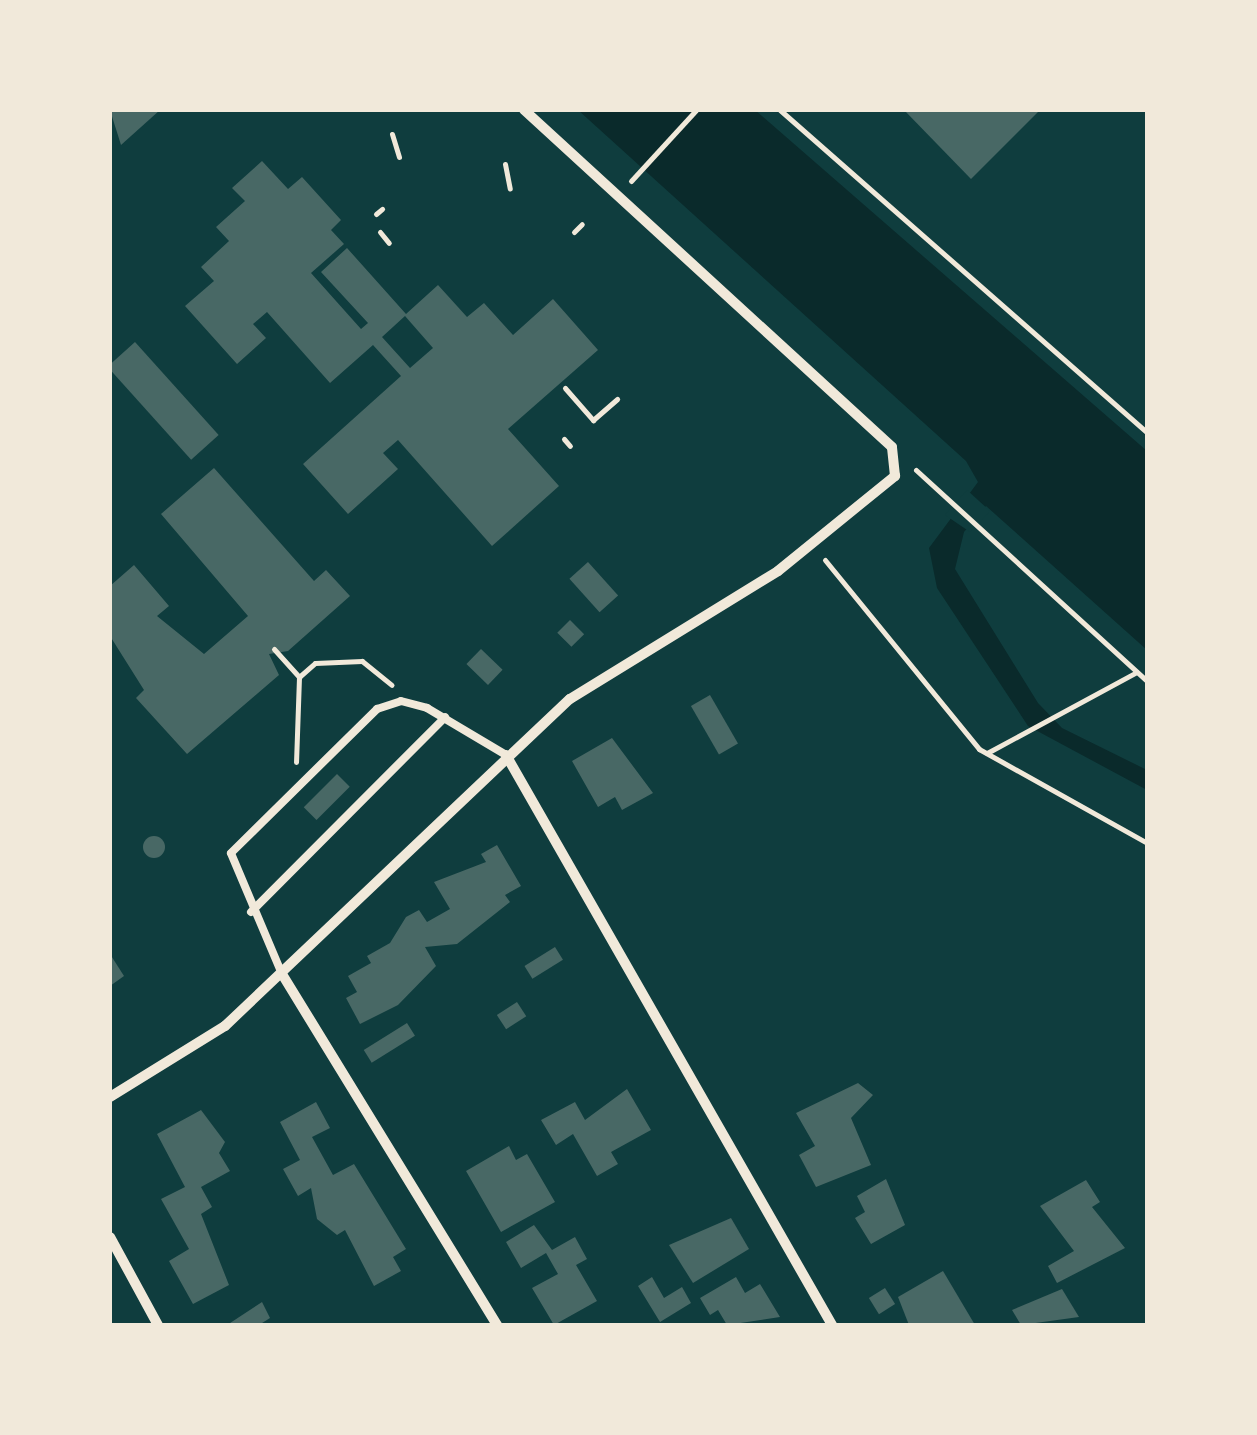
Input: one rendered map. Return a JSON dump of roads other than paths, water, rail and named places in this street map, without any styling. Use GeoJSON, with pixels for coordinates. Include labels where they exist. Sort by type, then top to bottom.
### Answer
{"type":"FeatureCollection","features":[{"type":"Feature","properties":{"kind":"street"},"geometry":{"type":"LineString","coordinates":[[110,1097],[225,1026],[570,699],[812,544],[896,476],[892,447],[524,110]]}},
{"type":"Feature","properties":{"kind":"street"},"geometry":{"type":"LineString","coordinates":[[506,756],[832,1325]]}},
{"type":"Feature","properties":{"kind":"street"},"geometry":{"type":"LineString","coordinates":[[282,974],[498,1325]]}},
{"type":"Feature","properties":{"kind":"street"},"geometry":{"type":"LineString","coordinates":[[110,1237],[158,1325]]}},
{"type":"Feature","properties":{"kind":"lane"},"geometry":{"type":"LineString","coordinates":[[282,974],[250,912],[232,853],[377,709],[409,701],[445,717],[506,756]]}},
{"type":"Feature","properties":{"kind":"lane"},"geometry":{"type":"LineString","coordinates":[[250,912],[445,717]]}},
{"type":"Feature","properties":{"kind":"water"},"geometry":{"type":"Polygon","coordinates":[[[578,110],[755,110],[1147,451],[1147,650],[986,506],[964,532],[955,569],[1038,703],[1062,728],[1147,770],[1147,790],[1028,726],[937,588],[929,548],[978,482],[966,461],[578,110]]]}}]}
